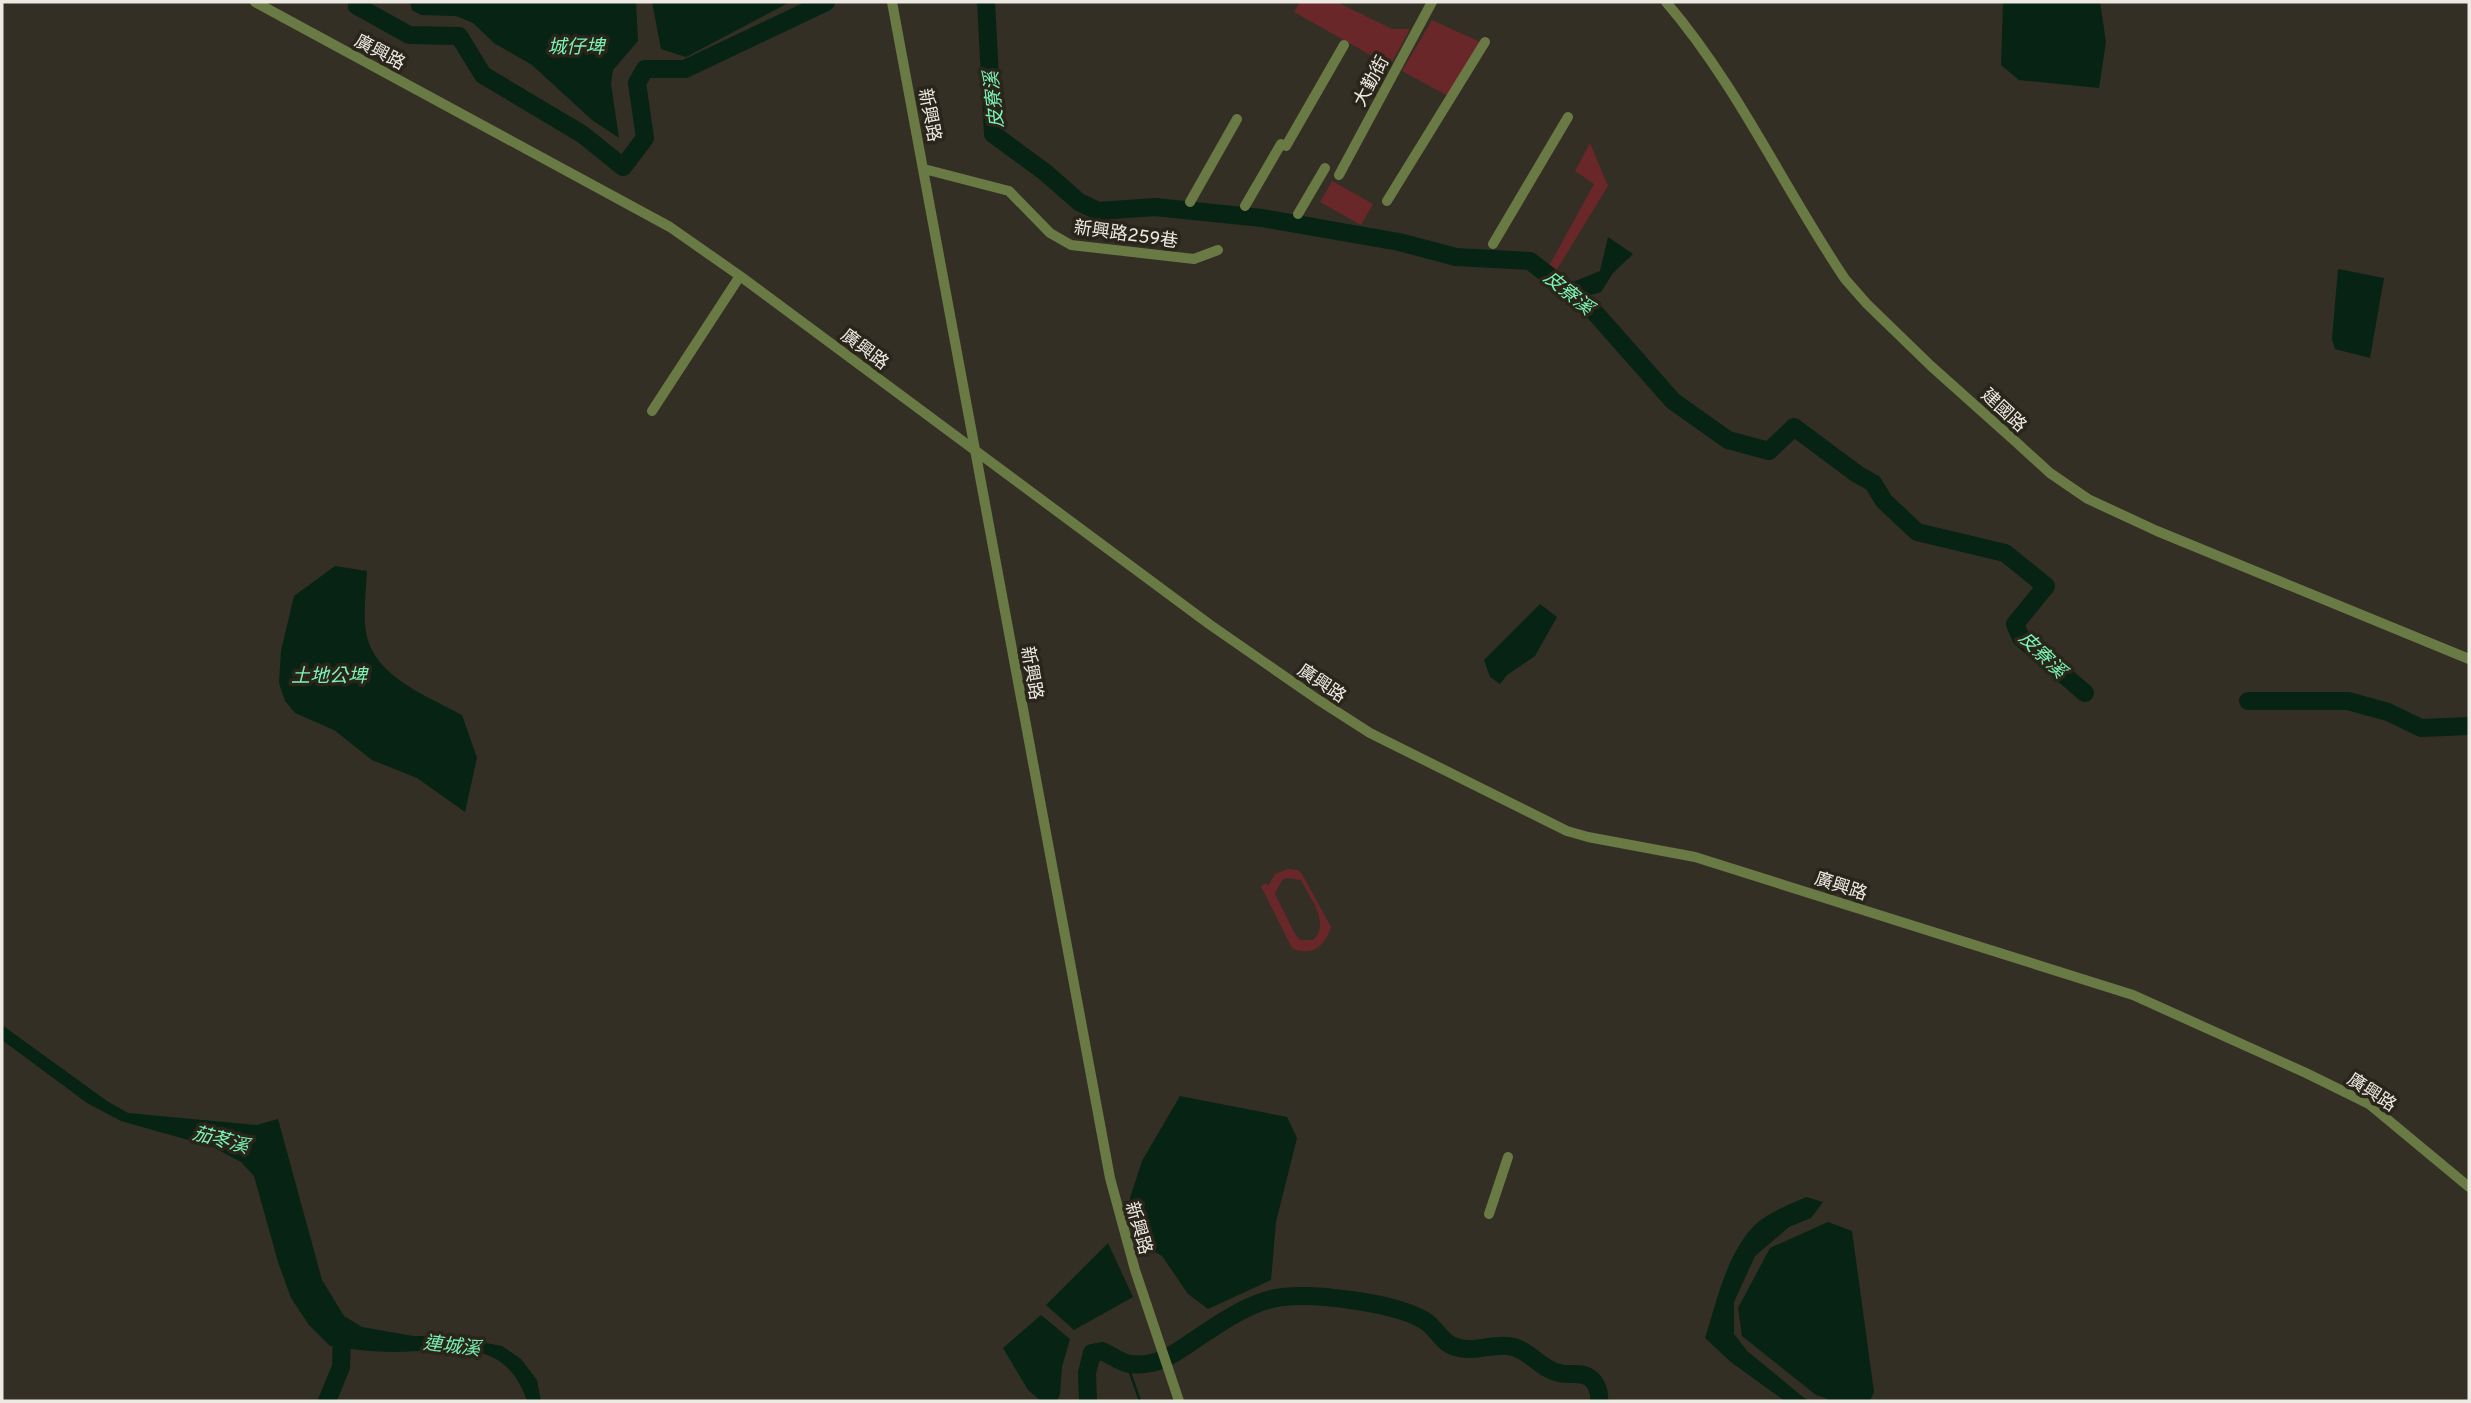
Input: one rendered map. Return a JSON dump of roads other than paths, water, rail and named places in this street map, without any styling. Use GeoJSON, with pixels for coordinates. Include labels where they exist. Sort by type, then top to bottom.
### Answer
{"type":"FeatureCollection","features":[{"type":"Feature","properties":{"kind":"street","name":"廣興路"},"geometry":{"type":"LineString","coordinates":[[255,2],[670,227],[1209,624],[1370,733],[1577,834],[1695,857],[2142,999],[2369,1104],[2469,1187]]}},
{"type":"Feature","properties":{"kind":"street","name":"新興路"},"geometry":{"type":"LineString","coordinates":[[892,2],[1110,1178],[1123,1234],[1180,1401]]}},
{"type":"Feature","properties":{"kind":"street","name":"大勤街"},"geometry":{"type":"LineString","coordinates":[[1339,175],[1432,2]]}},
{"type":"Feature","properties":{"kind":"street","name":"建國路"},"geometry":{"type":"LineString","coordinates":[[1666,2],[1693,33],[1721,73],[1845,279],[1931,366],[2050,473],[2088,499],[2134,521],[2469,659]]}},
{"type":"Feature","properties":{"kind":"street"},"geometry":{"type":"LineString","coordinates":[[1387,201],[1485,42]]}},
{"type":"Feature","properties":{"kind":"street"},"geometry":{"type":"LineString","coordinates":[[1245,206],[1344,45]]}},
{"type":"Feature","properties":{"kind":"street"},"geometry":{"type":"LineString","coordinates":[[1493,244],[1567,117]]}},
{"type":"Feature","properties":{"kind":"street"},"geometry":{"type":"LineString","coordinates":[[1190,202],[1237,120]]}},
{"type":"Feature","properties":{"kind":"street"},"geometry":{"type":"LineString","coordinates":[[1298,214],[1325,168]]}},
{"type":"Feature","properties":{"kind":"street","name":"新興路259巷"},"geometry":{"type":"LineString","coordinates":[[924,169],[1009,191],[1050,233],[1071,245],[1194,259],[1218,250]]}},
{"type":"Feature","properties":{"kind":"street"},"geometry":{"type":"LineString","coordinates":[[652,411],[740,276]]}},
{"type":"Feature","properties":{"kind":"street"},"geometry":{"type":"LineString","coordinates":[[1489,1214],[1508,1157]]}},
{"type":"Feature","properties":{"kind":"water","name":"城仔埤"},"geometry":{"type":"Polygon","coordinates":[[[410,2],[636,2],[638,41],[613,70],[611,84],[619,138],[592,120],[532,65],[494,43],[473,23],[456,16],[421,15],[412,10],[410,2]]]}},
{"type":"Feature","properties":{"kind":"water","name":"城仔埤"},"geometry":{"type":"Polygon","coordinates":[[[652,2],[790,2],[686,57],[661,49],[652,2]]]}},
{"type":"Feature","properties":{"kind":"water"},"geometry":{"type":"Polygon","coordinates":[[[2003,2],[2100,2],[2106,42],[2099,88],[2019,80],[2001,65],[2003,2]]]}},
{"type":"Feature","properties":{"kind":"water"},"geometry":{"type":"Polygon","coordinates":[[[1608,237],[1633,254],[1613,273],[1601,292],[1587,296],[1573,282],[1600,271],[1608,237]]]}},
{"type":"Feature","properties":{"kind":"water"},"geometry":{"type":"Polygon","coordinates":[[[2338,269],[2384,278],[2370,358],[2335,349],[2332,339],[2338,269]]]}},
{"type":"Feature","properties":{"kind":"water","name":"土地公埤"},"geometry":{"type":"Polygon","coordinates":[[[335,566],[367,571],[366,632],[379,661],[404,683],[462,715],[477,758],[465,812],[417,778],[372,760],[334,730],[295,713],[285,701],[279,683],[281,651],[294,596],[335,566]]]}},
{"type":"Feature","properties":{"kind":"water"},"geometry":{"type":"Polygon","coordinates":[[[1540,604],[1557,617],[1535,656],[1507,675],[1500,684],[1490,677],[1484,660],[1540,604]]]}},
{"type":"Feature","properties":{"kind":"water"},"geometry":{"type":"Polygon","coordinates":[[[2,1025],[107,1101],[128,1113],[257,1125],[278,1119],[322,1280],[344,1316],[362,1327],[413,1336],[448,1336],[502,1346],[521,1359],[537,1380],[541,1401],[527,1401],[517,1380],[505,1365],[490,1356],[473,1351],[387,1352],[330,1346],[309,1325],[291,1298],[254,1176],[241,1162],[213,1147],[121,1121],[87,1103],[2,1040],[2,1025]]]}},
{"type":"Feature","properties":{"kind":"water"},"geometry":{"type":"Polygon","coordinates":[[[1180,1096],[1287,1117],[1297,1138],[1276,1222],[1271,1280],[1208,1309],[1188,1294],[1162,1256],[1135,1240],[1130,1198],[1142,1161],[1180,1096]]]}},
{"type":"Feature","properties":{"kind":"water"},"geometry":{"type":"Polygon","coordinates":[[[1806,1197],[1823,1202],[1811,1218],[1789,1227],[1755,1256],[1734,1302],[1734,1334],[1747,1351],[1808,1401],[1785,1401],[1732,1363],[1705,1338],[1723,1280],[1744,1239],[1764,1218],[1806,1197]]]}},
{"type":"Feature","properties":{"kind":"water"},"geometry":{"type":"Polygon","coordinates":[[[1828,1222],[1852,1231],[1874,1392],[1870,1401],[1833,1401],[1816,1395],[1742,1336],[1738,1308],[1770,1248],[1828,1222]]]}},
{"type":"Feature","properties":{"kind":"water"},"geometry":{"type":"Polygon","coordinates":[[[1108,1243],[1133,1297],[1074,1330],[1046,1305],[1108,1243]]]}},
{"type":"Feature","properties":{"kind":"water"},"geometry":{"type":"Polygon","coordinates":[[[1041,1315],[1070,1339],[1057,1401],[1041,1401],[1028,1390],[1003,1348],[1041,1315]]]}},
{"type":"Feature","properties":{"kind":"waterway","name":"皮寮溪"},"geometry":{"type":"LineString","coordinates":[[358,2],[357,6],[409,35],[459,36],[483,75],[582,134],[623,167],[645,138],[637,83],[645,69],[685,69],[826,2]]}},
{"type":"Feature","properties":{"kind":"waterway","name":"皮寮溪"},"geometry":{"type":"LineString","coordinates":[[986,2],[993,134],[1046,173],[1079,202],[1098,211],[1155,207],[1262,218],[1399,242],[1456,257],[1530,261],[1590,307],[1673,401],[1728,440],[1769,451],[1794,427],[1873,483],[1884,501],[1917,532],[2005,553],[2046,586],[2015,624],[2021,638],[2085,693]]}},
{"type":"Feature","properties":{"kind":"waterway","name":"皮寮溪"},"geometry":{"type":"LineString","coordinates":[[2248,701],[2348,701],[2388,712],[2421,728],[2469,726]]}},
{"type":"Feature","properties":{"kind":"waterway"},"geometry":{"type":"LineString","coordinates":[[1088,1401],[1087,1373],[1092,1353],[1102,1351],[1130,1364],[1160,1361],[1251,1306],[1272,1299],[1298,1296],[1337,1298],[1399,1310],[1428,1323],[1447,1343],[1462,1349],[1501,1346],[1515,1348],[1552,1371],[1590,1378],[1597,1388],[1599,1401]]}},
{"type":"Feature","properties":{"kind":"waterway"},"geometry":{"type":"LineString","coordinates":[[327,1401],[341,1367],[342,1337]]}},
{"type":"Feature","properties":{"kind":"waterway"},"geometry":{"type":"LineString","coordinates":[[1127,1364],[1140,1401]]}},
{"type":"Feature","properties":{"kind":"water label","name":"茄苳溪"},"geometry":{"type":"Point","coordinates":[221,1139]}},
{"type":"Feature","properties":{"kind":"water label","name":"連城溪"},"geometry":{"type":"Point","coordinates":[452,1345]}}]}
